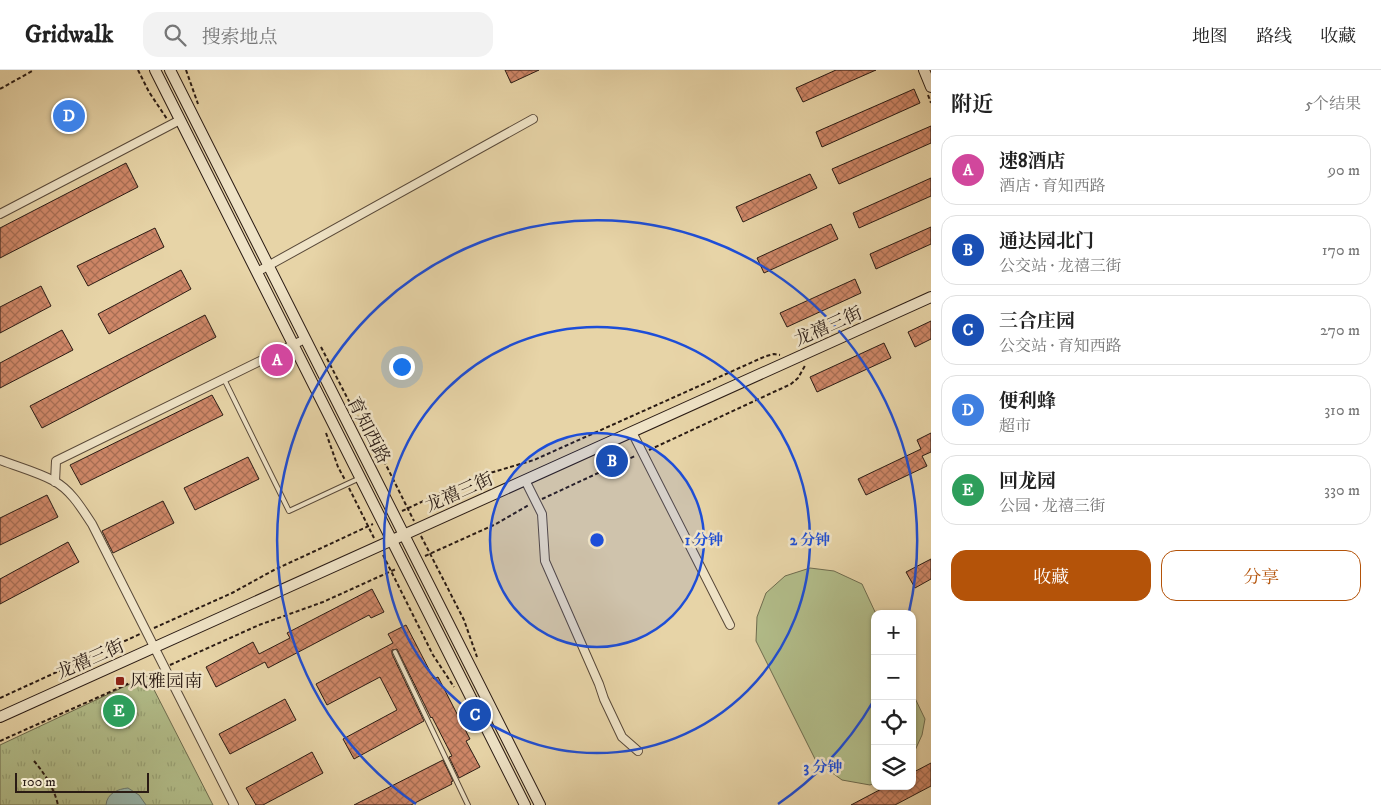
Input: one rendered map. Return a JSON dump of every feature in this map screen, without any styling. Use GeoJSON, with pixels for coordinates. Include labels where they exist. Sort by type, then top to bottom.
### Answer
{"type":"FeatureCollection","features":[{"type":"Feature","properties":{"kind":"street","name":"育知西路"},"geometry":{"type":"LineString","coordinates":[[155,70],[176,123],[256,272],[525,805]]}},
{"type":"Feature","properties":{"kind":"street","name":"育知西路"},"geometry":{"type":"LineString","coordinates":[[170,70],[540,805]]}},
{"type":"Feature","properties":{"kind":"street"},"geometry":{"type":"LineString","coordinates":[[924,70],[931,87]]}},
{"type":"Feature","properties":{"kind":"street"},"geometry":{"type":"LineString","coordinates":[[256,272],[532,118]]}},
{"type":"Feature","properties":{"kind":"street"},"geometry":{"type":"LineString","coordinates":[[0,214],[176,123]]}},
{"type":"Feature","properties":{"kind":"street","name":"龙禧三街"},"geometry":{"type":"LineString","coordinates":[[0,717],[931,297]]}},
{"type":"Feature","properties":{"kind":"street"},"geometry":{"type":"LineString","coordinates":[[55,482],[56,462],[305,339]]}},
{"type":"Feature","properties":{"kind":"street"},"geometry":{"type":"LineString","coordinates":[[632,432],[730,625]]}},
{"type":"Feature","properties":{"kind":"street"},"geometry":{"type":"LineString","coordinates":[[0,460],[55,482],[83,509],[234,805]]}},
{"type":"Feature","properties":{"kind":"street"},"geometry":{"type":"LineString","coordinates":[[525,480],[542,514],[545,562],[622,737],[638,751]]}},
{"type":"Feature","properties":{"kind":"lane"},"geometry":{"type":"LineString","coordinates":[[224,379],[289,511],[360,478]]}},
{"type":"Feature","properties":{"kind":"lane"},"geometry":{"type":"LineString","coordinates":[[395,652],[468,805]]}},
{"type":"Feature","properties":{"kind":"path"},"geometry":{"type":"LineString","coordinates":[[0,89],[34,70]]}},
{"type":"Feature","properties":{"kind":"path"},"geometry":{"type":"LineString","coordinates":[[138,70],[149,92],[176,123]]}},
{"type":"Feature","properties":{"kind":"path"},"geometry":{"type":"LineString","coordinates":[[186,70],[200,107]]}},
{"type":"Feature","properties":{"kind":"path"},"geometry":{"type":"LineString","coordinates":[[317,339],[353,409],[374,442],[404,502]]}},
{"type":"Feature","properties":{"kind":"path"},"geometry":{"type":"LineString","coordinates":[[415,505],[473,478],[534,460],[766,356],[774,354],[784,356]]}},
{"type":"Feature","properties":{"kind":"path"},"geometry":{"type":"LineString","coordinates":[[437,550],[496,524],[536,502],[791,384],[798,378],[806,364],[812,360]]}},
{"type":"Feature","properties":{"kind":"path"},"geometry":{"type":"LineString","coordinates":[[325,428],[338,467],[364,519]]}},
{"type":"Feature","properties":{"kind":"path"},"geometry":{"type":"LineString","coordinates":[[158,626],[232,593],[274,570],[362,529]]}},
{"type":"Feature","properties":{"kind":"path"},"geometry":{"type":"LineString","coordinates":[[434,561],[464,620],[479,662]]}},
{"type":"Feature","properties":{"kind":"path"},"geometry":{"type":"LineString","coordinates":[[176,662],[258,625],[323,602],[382,575]]}},
{"type":"Feature","properties":{"kind":"path"},"geometry":{"type":"LineString","coordinates":[[394,578],[433,655],[455,688]]}},
{"type":"Feature","properties":{"kind":"path"},"geometry":{"type":"LineString","coordinates":[[0,698],[123,642]]}},
{"type":"Feature","properties":{"kind":"path"},"geometry":{"type":"LineString","coordinates":[[0,741],[140,678]]}},
{"type":"Feature","properties":{"kind":"path"},"geometry":{"type":"LineString","coordinates":[[34,761],[42,770],[55,793],[58,805]]}},
{"type":"Feature","properties":{"kind":"green space"},"geometry":{"type":"Polygon","coordinates":[[[810,568],[834,571],[862,584],[874,610],[871,610],[871,785],[842,780],[816,761],[756,641],[757,617],[766,593],[785,576],[810,568]]]}},
{"type":"Feature","properties":{"kind":"green space"},"geometry":{"type":"Polygon","coordinates":[[[147,676],[213,805],[0,805],[0,745],[147,676]]]}},
{"type":"Feature","properties":{"kind":"green space"},"geometry":{"type":"Polygon","coordinates":[[[916,700],[925,719],[922,735],[916,748],[916,700]]]}},
{"type":"Feature","properties":{"kind":"water"},"geometry":{"type":"Polygon","coordinates":[[[128,788],[139,795],[146,805],[106,805],[108,797],[114,792],[128,788]]]}},
{"type":"Feature","properties":{"kind":"building"},"geometry":{"type":"Polygon","coordinates":[[[505,70],[539,70],[511,83],[505,70]]]}},
{"type":"Feature","properties":{"kind":"building"},"geometry":{"type":"Polygon","coordinates":[[[836,70],[876,70],[803,102],[796,88],[836,70]]]}},
{"type":"Feature","properties":{"kind":"building"},"geometry":{"type":"Polygon","coordinates":[[[914,89],[920,103],[822,147],[816,132],[914,89]]]}},
{"type":"Feature","properties":{"kind":"building"},"geometry":{"type":"Polygon","coordinates":[[[931,126],[931,143],[839,184],[832,169],[931,126]]]}},
{"type":"Feature","properties":{"kind":"building"},"geometry":{"type":"Polygon","coordinates":[[[126,163],[138,187],[0,258],[0,228],[126,163]]]}},
{"type":"Feature","properties":{"kind":"building"},"geometry":{"type":"Polygon","coordinates":[[[810,174],[817,188],[743,222],[736,207],[810,174]]]}},
{"type":"Feature","properties":{"kind":"building"},"geometry":{"type":"Polygon","coordinates":[[[931,178],[931,196],[859,228],[853,213],[931,178]]]}},
{"type":"Feature","properties":{"kind":"building"},"geometry":{"type":"Polygon","coordinates":[[[831,224],[838,239],[764,273],[757,258],[831,224]]]}},
{"type":"Feature","properties":{"kind":"building"},"geometry":{"type":"Polygon","coordinates":[[[931,227],[931,244],[876,269],[870,254],[931,227]]]}},
{"type":"Feature","properties":{"kind":"building"},"geometry":{"type":"Polygon","coordinates":[[[155,228],[164,247],[88,286],[77,266],[155,228]]]}},
{"type":"Feature","properties":{"kind":"building"},"geometry":{"type":"Polygon","coordinates":[[[181,270],[191,289],[109,334],[98,314],[181,270]]]}},
{"type":"Feature","properties":{"kind":"building"},"geometry":{"type":"Polygon","coordinates":[[[855,279],[861,293],[787,327],[780,313],[855,279]]]}},
{"type":"Feature","properties":{"kind":"building"},"geometry":{"type":"Polygon","coordinates":[[[41,286],[51,306],[0,333],[0,307],[41,286]]]}},
{"type":"Feature","properties":{"kind":"building"},"geometry":{"type":"Polygon","coordinates":[[[205,315],[216,337],[42,428],[30,406],[205,315]]]}},
{"type":"Feature","properties":{"kind":"building"},"geometry":{"type":"Polygon","coordinates":[[[931,321],[931,339],[915,347],[908,332],[931,321]]]}},
{"type":"Feature","properties":{"kind":"building"},"geometry":{"type":"Polygon","coordinates":[[[62,330],[73,350],[0,388],[0,363],[62,330]]]}},
{"type":"Feature","properties":{"kind":"building"},"geometry":{"type":"Polygon","coordinates":[[[884,343],[891,358],[817,392],[810,377],[884,343]]]}},
{"type":"Feature","properties":{"kind":"building"},"geometry":{"type":"Polygon","coordinates":[[[212,395],[223,415],[81,485],[70,465],[212,395]]]}},
{"type":"Feature","properties":{"kind":"building"},"geometry":{"type":"Polygon","coordinates":[[[931,433],[931,452],[922,456],[927,466],[866,495],[858,479],[921,449],[917,440],[931,433]]]}},
{"type":"Feature","properties":{"kind":"building"},"geometry":{"type":"Polygon","coordinates":[[[248,457],[259,479],[195,510],[184,488],[248,457]]]}},
{"type":"Feature","properties":{"kind":"building"},"geometry":{"type":"Polygon","coordinates":[[[47,495],[58,517],[0,545],[0,518],[47,495]]]}},
{"type":"Feature","properties":{"kind":"building"},"geometry":{"type":"Polygon","coordinates":[[[163,501],[174,523],[113,553],[102,531],[163,501]]]}},
{"type":"Feature","properties":{"kind":"building"},"geometry":{"type":"Polygon","coordinates":[[[68,542],[79,562],[0,604],[0,579],[68,542]]]}},
{"type":"Feature","properties":{"kind":"building"},"geometry":{"type":"Polygon","coordinates":[[[931,559],[931,579],[915,588],[906,572],[931,559]]]}},
{"type":"Feature","properties":{"kind":"building"},"geometry":{"type":"Polygon","coordinates":[[[372,589],[384,612],[371,618],[369,615],[268,668],[265,662],[216,687],[206,667],[253,642],[259,654],[290,638],[287,633],[372,589]]]}},
{"type":"Feature","properties":{"kind":"building"},"geometry":{"type":"Polygon","coordinates":[[[406,625],[434,679],[438,677],[470,739],[466,741],[480,767],[459,778],[449,757],[452,756],[397,649],[392,650],[392,654],[424,721],[354,759],[343,739],[397,710],[380,677],[327,705],[316,684],[393,643],[388,634],[406,625]]]}},
{"type":"Feature","properties":{"kind":"building"},"geometry":{"type":"Polygon","coordinates":[[[285,699],[296,720],[230,754],[219,734],[285,699]]]}},
{"type":"Feature","properties":{"kind":"building"},"geometry":{"type":"Polygon","coordinates":[[[312,752],[323,773],[263,805],[256,805],[246,788],[312,752]]]}},
{"type":"Feature","properties":{"kind":"building"},"geometry":{"type":"Polygon","coordinates":[[[443,760],[453,781],[451,782],[452,784],[411,805],[354,805],[443,760]]]}},
{"type":"Feature","properties":{"kind":"building"},"geometry":{"type":"Polygon","coordinates":[[[931,763],[931,786],[895,805],[851,805],[879,790],[916,790],[916,771],[931,763]]]}},
{"type":"Feature","properties":{"kind":"place","name":"便利蜂"},"geometry":{"type":"Point","coordinates":[69,116]}},
{"type":"Feature","properties":{"kind":"place","name":"速8酒店"},"geometry":{"type":"Point","coordinates":[277,360]}},
{"type":"Feature","properties":{"kind":"place","name":"通达园北门"},"geometry":{"type":"Point","coordinates":[612,461]}},
{"type":"Feature","properties":{"kind":"place","name":"风雅园南"},"geometry":{"type":"Point","coordinates":[120,681]}},
{"type":"Feature","properties":{"kind":"place","name":"回龙园"},"geometry":{"type":"Point","coordinates":[119,711]}},
{"type":"Feature","properties":{"kind":"place","name":"三合庄园"},"geometry":{"type":"Point","coordinates":[475,715]}}]}
